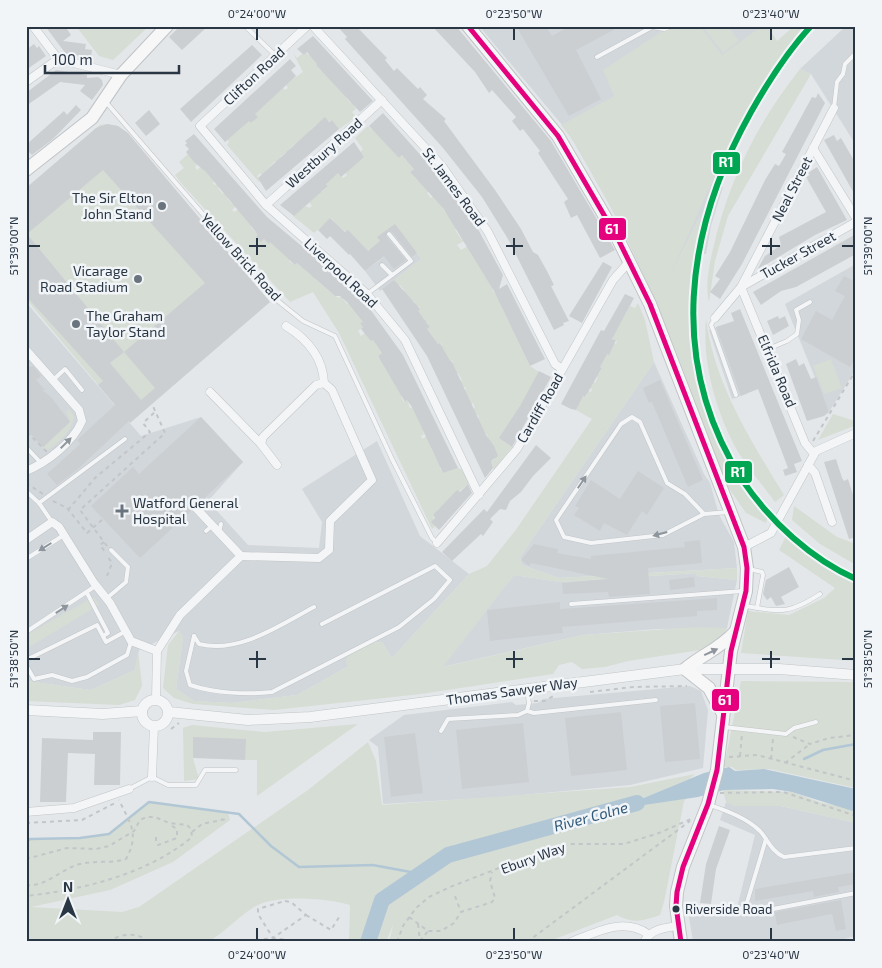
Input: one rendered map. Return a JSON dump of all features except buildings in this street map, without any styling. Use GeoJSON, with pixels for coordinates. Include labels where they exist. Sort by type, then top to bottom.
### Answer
{"type":"FeatureCollection","features":[{"type":"Feature","properties":{"kind":"main road"},"geometry":{"type":"LineString","coordinates":[[26,170],[92,118],[121,75],[167,26]]}},
{"type":"Feature","properties":{"kind":"main road"},"geometry":{"type":"LineString","coordinates":[[468,26],[558,136],[629,262],[650,304],[744,547],[747,568],[746,591],[735,632],[722,720],[717,770],[709,799],[683,867],[676,906],[682,942]]}},
{"type":"Feature","properties":{"kind":"main road"},"geometry":{"type":"LineString","coordinates":[[722,720],[709,688],[685,669],[699,657],[719,648],[735,632]]}},
{"type":"Feature","properties":{"kind":"street"},"geometry":{"type":"LineString","coordinates":[[33,26],[58,59],[121,75]]}},
{"type":"Feature","properties":{"kind":"street","name":"Clifton Road"},"geometry":{"type":"LineString","coordinates":[[200,126],[307,26]]}},
{"type":"Feature","properties":{"kind":"street","name":"St. James Road"},"geometry":{"type":"LineString","coordinates":[[313,26],[442,166],[488,232],[556,364],[562,369]]}},
{"type":"Feature","properties":{"kind":"street"},"geometry":{"type":"LineString","coordinates":[[26,82],[58,59]]}},
{"type":"Feature","properties":{"kind":"street","name":"Westbury Road"},"geometry":{"type":"LineString","coordinates":[[266,205],[382,100]]}},
{"type":"Feature","properties":{"kind":"street","name":"Neal Street"},"geometry":{"type":"LineString","coordinates":[[715,318],[741,287],[834,108]]}},
{"type":"Feature","properties":{"kind":"street","name":"Liverpool Road"},"geometry":{"type":"LineString","coordinates":[[200,126],[266,205],[367,294],[405,340],[479,495]]}},
{"type":"Feature","properties":{"kind":"street"},"geometry":{"type":"LineString","coordinates":[[813,148],[856,218]]}},
{"type":"Feature","properties":{"kind":"street","name":"Tucker Street"},"geometry":{"type":"LineString","coordinates":[[741,287],[856,222]]}},
{"type":"Feature","properties":{"kind":"street","name":"Cardiff Road"},"geometry":{"type":"LineString","coordinates":[[437,543],[517,449],[613,280],[629,262]]}},
{"type":"Feature","properties":{"kind":"street","name":"Elfrida Road"},"geometry":{"type":"LineString","coordinates":[[741,287],[811,452]]}},
{"type":"Feature","properties":{"kind":"street"},"geometry":{"type":"LineString","coordinates":[[195,507],[218,527],[241,556],[300,560],[319,558],[329,550],[330,521],[372,480],[332,390],[324,383],[323,368],[304,338],[286,326]]}},
{"type":"Feature","properties":{"kind":"street"},"geometry":{"type":"LineString","coordinates":[[26,350],[79,410],[82,420],[78,430],[52,456],[26,471]]}},
{"type":"Feature","properties":{"kind":"street"},"geometry":{"type":"LineString","coordinates":[[261,444],[263,437],[316,385],[324,383]]}},
{"type":"Feature","properties":{"kind":"street"},"geometry":{"type":"LineString","coordinates":[[210,392],[261,444],[277,465]]}},
{"type":"Feature","properties":{"kind":"street"},"geometry":{"type":"LineString","coordinates":[[744,547],[771,533],[808,464],[811,452],[856,433]]}},
{"type":"Feature","properties":{"kind":"street"},"geometry":{"type":"LineString","coordinates":[[808,464],[815,473],[832,522]]}},
{"type":"Feature","properties":{"kind":"street"},"geometry":{"type":"LineString","coordinates":[[26,540],[52,522],[59,527],[94,583],[98,584],[99,589],[107,598],[131,641],[157,651]]}},
{"type":"Feature","properties":{"kind":"street"},"geometry":{"type":"LineString","coordinates":[[156,699],[157,651],[180,615],[241,556]]}},
{"type":"Feature","properties":{"kind":"street","name":"Thomas Sawyer Way"},"geometry":{"type":"LineString","coordinates":[[169,712],[248,720],[310,717],[349,711],[428,704],[527,688],[685,669],[779,669],[856,675]]}},
{"type":"Feature","properties":{"kind":"street"},"geometry":{"type":"LineString","coordinates":[[156,699],[164,702],[169,712],[164,724],[154,726],[145,721],[142,711],[148,701],[156,699]]}},
{"type":"Feature","properties":{"kind":"street"},"geometry":{"type":"LineString","coordinates":[[26,710],[103,714],[142,711]]}},
{"type":"Feature","properties":{"kind":"street"},"geometry":{"type":"LineString","coordinates":[[152,778],[154,726]]}},
{"type":"Feature","properties":{"kind":"street"},"geometry":{"type":"LineString","coordinates":[[26,812],[74,808],[129,789]]}},
{"type":"Feature","properties":{"kind":"street"},"geometry":{"type":"LineString","coordinates":[[571,942],[615,925],[638,927],[648,934]]}},
{"type":"Feature","properties":{"kind":"street"},"geometry":{"type":"LineString","coordinates":[[644,942],[648,934],[661,928],[678,926]]}},
{"type":"Feature","properties":{"kind":"lane"},"geometry":{"type":"LineString","coordinates":[[245,26],[276,56]]}},
{"type":"Feature","properties":{"kind":"lane"},"geometry":{"type":"LineString","coordinates":[[597,58],[652,26],[664,29],[673,26]]}},
{"type":"Feature","properties":{"kind":"lane"},"geometry":{"type":"LineString","coordinates":[[834,108],[836,82],[843,74],[845,64],[856,53]]}},
{"type":"Feature","properties":{"kind":"lane","name":"Yellow Brick Road"},"geometry":{"type":"LineString","coordinates":[[105,101],[278,301],[303,321],[335,336],[392,459],[432,538],[437,543]]}},
{"type":"Feature","properties":{"kind":"lane"},"geometry":{"type":"LineString","coordinates":[[367,294],[411,261],[389,234]]}},
{"type":"Feature","properties":{"kind":"lane"},"geometry":{"type":"LineString","coordinates":[[382,264],[392,275]]}},
{"type":"Feature","properties":{"kind":"lane"},"geometry":{"type":"LineString","coordinates":[[768,349],[787,341],[797,334],[799,320],[796,310],[810,302]]}},
{"type":"Feature","properties":{"kind":"lane"},"geometry":{"type":"LineString","coordinates":[[715,318],[712,325],[713,330],[736,395]]}},
{"type":"Feature","properties":{"kind":"lane"},"geometry":{"type":"LineString","coordinates":[[53,380],[65,369],[82,390]]}},
{"type":"Feature","properties":{"kind":"lane"},"geometry":{"type":"LineString","coordinates":[[704,514],[685,494],[667,483],[640,422],[632,417],[621,424],[556,520],[564,537],[591,543],[663,535],[704,514],[731,511]]}},
{"type":"Feature","properties":{"kind":"lane"},"geometry":{"type":"LineString","coordinates":[[39,503],[125,439]]}},
{"type":"Feature","properties":{"kind":"lane"},"geometry":{"type":"LineString","coordinates":[[26,447],[41,463]]}},
{"type":"Feature","properties":{"kind":"lane"},"geometry":{"type":"LineString","coordinates":[[26,491],[39,503],[52,522]]}},
{"type":"Feature","properties":{"kind":"lane"},"geometry":{"type":"LineString","coordinates":[[206,531],[218,527]]}},
{"type":"Feature","properties":{"kind":"lane"},"geometry":{"type":"LineString","coordinates":[[26,559],[64,535]]}},
{"type":"Feature","properties":{"kind":"lane"},"geometry":{"type":"LineString","coordinates":[[107,598],[126,582],[128,567],[111,550]]}},
{"type":"Feature","properties":{"kind":"lane"},"geometry":{"type":"LineString","coordinates":[[314,606],[260,636],[235,643],[209,646],[199,644],[194,636],[186,671],[190,685],[204,689],[260,693],[284,687],[337,657],[399,627],[434,599],[450,580],[436,566],[432,567],[322,624]]}},
{"type":"Feature","properties":{"kind":"lane"},"geometry":{"type":"LineString","coordinates":[[747,568],[762,572],[763,575],[757,608]]}},
{"type":"Feature","properties":{"kind":"lane"},"geometry":{"type":"LineString","coordinates":[[26,632],[98,584]]}},
{"type":"Feature","properties":{"kind":"lane"},"geometry":{"type":"LineString","coordinates":[[570,604],[746,591]]}},
{"type":"Feature","properties":{"kind":"lane"},"geometry":{"type":"LineString","coordinates":[[87,593],[108,632],[103,636]]}},
{"type":"Feature","properties":{"kind":"lane"},"geometry":{"type":"LineString","coordinates":[[743,606],[776,611],[790,610],[820,594]]}},
{"type":"Feature","properties":{"kind":"lane"},"geometry":{"type":"LineString","coordinates":[[26,660],[97,625],[106,642],[126,631]]}},
{"type":"Feature","properties":{"kind":"lane"},"geometry":{"type":"LineString","coordinates":[[26,665],[34,679],[52,675],[72,681],[87,677],[127,655],[131,641]]}},
{"type":"Feature","properties":{"kind":"lane"},"geometry":{"type":"LineString","coordinates":[[527,688],[529,703],[527,711]]}},
{"type":"Feature","properties":{"kind":"lane"},"geometry":{"type":"LineString","coordinates":[[441,731],[448,719],[518,716],[527,711],[547,712],[656,700]]}},
{"type":"Feature","properties":{"kind":"lane"},"geometry":{"type":"LineString","coordinates":[[722,720],[742,730],[786,734],[794,728],[816,722]]}},
{"type":"Feature","properties":{"kind":"lane"},"geometry":{"type":"LineString","coordinates":[[129,789],[152,778],[168,785],[196,785],[205,770],[236,770]]}},
{"type":"Feature","properties":{"kind":"lane"},"geometry":{"type":"LineString","coordinates":[[709,799],[750,823],[766,839],[776,854],[784,857],[856,848]]}},
{"type":"Feature","properties":{"kind":"lane"},"geometry":{"type":"LineString","coordinates":[[766,839],[745,909],[747,914],[856,893]]}},
{"type":"Feature","properties":{"kind":"path"},"geometry":{"type":"LineString","coordinates":[[811,452],[856,370]]}},
{"type":"Feature","properties":{"kind":"path"},"geometry":{"type":"LineString","coordinates":[[106,545],[80,510],[165,433],[152,404]]}},
{"type":"Feature","properties":{"kind":"path"},"geometry":{"type":"LineString","coordinates":[[68,509],[95,478],[150,432],[143,423],[155,412]]}},
{"type":"Feature","properties":{"kind":"path"},"geometry":{"type":"LineString","coordinates":[[27,432],[52,456]]}},
{"type":"Feature","properties":{"kind":"path"},"geometry":{"type":"LineString","coordinates":[[58,503],[68,509],[87,533],[103,519]]}},
{"type":"Feature","properties":{"kind":"path"},"geometry":{"type":"LineString","coordinates":[[104,542],[100,545],[112,563],[107,576]]}},
{"type":"Feature","properties":{"kind":"path"},"geometry":{"type":"LineString","coordinates":[[740,756],[742,730]]}},
{"type":"Feature","properties":{"kind":"path"},"geometry":{"type":"LineString","coordinates":[[771,759],[774,733]]}},
{"type":"Feature","properties":{"kind":"path"},"geometry":{"type":"LineString","coordinates":[[786,734],[810,744]]}},
{"type":"Feature","properties":{"kind":"path"},"geometry":{"type":"LineString","coordinates":[[785,763],[810,744],[829,738],[856,735]]}},
{"type":"Feature","properties":{"kind":"path"},"geometry":{"type":"LineString","coordinates":[[726,758],[757,755],[856,781]]}},
{"type":"Feature","properties":{"kind":"path"},"geometry":{"type":"LineString","coordinates":[[709,799],[783,792],[856,816]]}},
{"type":"Feature","properties":{"kind":"path"},"geometry":{"type":"LineString","coordinates":[[116,794],[134,831]]}},
{"type":"Feature","properties":{"kind":"path"},"geometry":{"type":"LineString","coordinates":[[26,886],[34,886],[48,881],[80,864],[114,862],[126,859],[133,846],[134,831],[140,820],[146,817],[154,817],[169,823],[177,829],[177,838],[156,844],[156,837]]}},
{"type":"Feature","properties":{"kind":"path"},"geometry":{"type":"LineString","coordinates":[[192,832],[202,824],[226,819]]}},
{"type":"Feature","properties":{"kind":"path","name":"Ebury Way"},"geometry":{"type":"LineString","coordinates":[[398,942],[409,917],[423,902],[438,892],[548,849],[572,844],[624,844],[659,833],[688,819],[693,819],[527,942]]}},
{"type":"Feature","properties":{"kind":"path"},"geometry":{"type":"LineString","coordinates":[[26,896],[103,881],[135,869],[184,844],[192,837],[192,832],[187,825],[169,823]]}},
{"type":"Feature","properties":{"kind":"path"},"geometry":{"type":"LineString","coordinates":[[26,859],[67,848],[96,849],[109,846],[134,831]]}},
{"type":"Feature","properties":{"kind":"path"},"geometry":{"type":"LineString","coordinates":[[409,917],[428,931],[441,931],[448,928],[461,912],[492,902],[495,898],[490,881],[492,872]]}},
{"type":"Feature","properties":{"kind":"path"},"geometry":{"type":"LineString","coordinates":[[455,896],[461,912]]}},
{"type":"Feature","properties":{"kind":"path"},"geometry":{"type":"LineString","coordinates":[[271,938],[258,914],[258,909],[285,901],[291,902],[306,915],[331,930],[341,914]]}},
{"type":"Feature","properties":{"kind":"path"},"geometry":{"type":"LineString","coordinates":[[266,942],[306,915]]}},
{"type":"Feature","properties":{"kind":"path"},"geometry":{"type":"LineString","coordinates":[[418,924],[420,941]]}},
{"type":"Feature","properties":{"kind":"path"},"geometry":{"type":"LineString","coordinates":[[420,941],[428,931]]}},
{"type":"Feature","properties":{"kind":"path"},"geometry":{"type":"LineString","coordinates":[[108,942],[129,935],[139,936],[148,942]]}},
{"type":"Feature","properties":{"kind":"path"},"geometry":{"type":"LineString","coordinates":[[240,942],[271,938],[301,942]]}},
{"type":"Feature","properties":{"kind":"shaded area"},"geometry":{"type":"Polygon","coordinates":[[[76,26],[149,26],[113,60],[99,56],[76,26]]]}},
{"type":"Feature","properties":{"kind":"shaded area"},"geometry":{"type":"Polygon","coordinates":[[[479,26],[767,26],[777,42],[714,184],[723,187],[711,226],[706,254],[694,253],[700,216],[657,303],[615,214],[568,132],[479,26]]]}},
{"type":"Feature","properties":{"kind":"shaded area"},"geometry":{"type":"Polygon","coordinates":[[[680,26],[700,26],[722,55],[762,26],[767,26],[777,41],[794,26],[810,26],[781,62],[756,101],[734,142],[715,184],[719,167],[669,277],[701,213],[694,257],[691,298],[692,336],[697,372],[707,408],[722,443],[742,478],[768,515],[766,523],[746,513],[728,487],[728,478],[724,478],[683,368],[637,260],[587,165],[561,125],[614,96],[603,70],[661,32],[680,26]]]}},
{"type":"Feature","properties":{"kind":"shaded area"},"geometry":{"type":"Polygon","coordinates":[[[702,26],[728,26],[739,41],[723,53],[702,26]]]}},
{"type":"Feature","properties":{"kind":"shaded area"},"geometry":{"type":"Polygon","coordinates":[[[846,26],[856,26],[856,145],[811,74],[800,69],[846,26]]]}},
{"type":"Feature","properties":{"kind":"shaded area"},"geometry":{"type":"Polygon","coordinates":[[[313,51],[313,59],[320,60],[316,65],[321,71],[326,67],[328,69],[324,74],[350,93],[346,98],[351,103],[356,99],[358,102],[354,106],[356,109],[352,112],[356,117],[339,129],[332,120],[316,125],[310,130],[314,134],[304,137],[290,148],[289,156],[286,152],[280,157],[283,161],[278,165],[275,161],[262,175],[260,173],[257,176],[260,180],[259,182],[227,145],[229,142],[225,137],[245,116],[251,123],[257,117],[251,110],[280,84],[285,90],[288,88],[286,85],[290,82],[289,75],[293,79],[303,72],[293,53],[297,58],[306,53],[309,55],[313,51]]]}},
{"type":"Feature","properties":{"kind":"shaded area"},"geometry":{"type":"Polygon","coordinates":[[[800,69],[811,74],[728,216],[715,261],[709,302],[707,282],[709,269],[719,224],[727,200],[746,154],[770,110],[800,69]]]}},
{"type":"Feature","properties":{"kind":"shaded area"},"geometry":{"type":"Polygon","coordinates":[[[379,124],[399,158],[404,153],[408,157],[405,159],[416,167],[410,172],[417,180],[434,186],[427,193],[431,198],[435,195],[447,205],[443,209],[445,212],[450,210],[461,226],[455,230],[462,240],[467,239],[457,245],[461,250],[473,243],[497,287],[492,289],[495,294],[500,292],[501,295],[497,297],[500,302],[505,303],[501,305],[530,366],[539,372],[523,408],[520,406],[502,440],[512,447],[494,470],[491,461],[495,459],[487,435],[472,421],[479,418],[478,415],[468,412],[475,408],[473,403],[466,406],[458,393],[466,389],[465,387],[454,385],[462,380],[458,373],[450,377],[445,366],[453,362],[452,360],[449,361],[443,349],[435,349],[442,345],[441,343],[438,344],[424,331],[430,327],[427,322],[421,326],[424,318],[414,314],[420,308],[419,306],[416,309],[409,307],[415,302],[413,301],[407,305],[399,294],[404,290],[400,285],[395,288],[394,280],[421,259],[395,225],[377,237],[389,253],[378,261],[370,249],[365,253],[357,242],[331,218],[314,233],[293,216],[300,210],[299,204],[303,208],[312,206],[306,198],[313,199],[319,194],[315,190],[322,192],[328,186],[325,182],[337,172],[343,178],[347,175],[341,168],[358,162],[364,157],[360,152],[363,149],[355,138],[368,126],[372,130],[379,124]]]}},
{"type":"Feature","properties":{"kind":"shaded area","name":"Vicarage Road Stadium"},"geometry":{"type":"Polygon","coordinates":[[[100,125],[118,126],[270,302],[130,423],[26,299],[26,188],[100,125]]]}},
{"type":"Feature","properties":{"kind":"shaded area"},"geometry":{"type":"Polygon","coordinates":[[[189,153],[197,165],[195,167],[197,170],[204,164],[214,181],[213,183],[215,185],[220,182],[222,184],[218,188],[223,194],[227,190],[231,194],[227,198],[232,204],[236,200],[239,203],[232,210],[234,212],[239,209],[247,213],[243,216],[248,221],[256,222],[251,227],[256,233],[262,228],[261,242],[264,239],[269,243],[274,238],[294,254],[289,261],[295,265],[300,260],[302,261],[300,266],[303,268],[306,265],[309,267],[306,271],[312,276],[318,275],[315,279],[335,296],[339,298],[343,294],[345,296],[343,299],[347,304],[350,301],[365,320],[361,323],[363,327],[358,331],[361,336],[372,328],[367,334],[371,341],[376,338],[375,343],[380,350],[384,348],[386,350],[378,356],[379,359],[392,360],[384,366],[386,369],[389,369],[409,392],[401,397],[404,402],[412,398],[413,400],[408,403],[410,408],[413,407],[423,420],[419,422],[422,428],[425,426],[424,434],[421,436],[422,439],[429,435],[432,450],[439,464],[444,466],[440,468],[443,473],[458,468],[462,470],[469,483],[437,510],[440,512],[433,515],[435,526],[432,529],[339,333],[313,292],[290,302],[181,183],[175,175],[184,168],[179,162],[189,153]]]}},
{"type":"Feature","properties":{"kind":"shaded area"},"geometry":{"type":"Polygon","coordinates":[[[395,224],[421,259],[380,291],[365,271],[389,253],[377,237],[395,224]]]}},
{"type":"Feature","properties":{"kind":"shaded area"},"geometry":{"type":"Polygon","coordinates":[[[856,264],[856,369],[829,412],[785,304],[856,264]]]}},
{"type":"Feature","properties":{"kind":"shaded area","name":"Watford General Hospital"},"geometry":{"type":"Polygon","coordinates":[[[26,302],[141,436],[201,417],[243,462],[208,501],[248,545],[319,548],[322,522],[302,489],[377,441],[420,536],[469,574],[392,658],[382,642],[376,642],[352,652],[347,667],[297,695],[232,703],[194,701],[176,689],[183,637],[179,631],[139,650],[135,670],[91,690],[26,681],[26,302]]]}},
{"type":"Feature","properties":{"kind":"shaded area"},"geometry":{"type":"Polygon","coordinates":[[[638,303],[645,320],[654,362],[520,557],[522,565],[559,578],[737,568],[737,580],[697,576],[695,573],[560,582],[514,575],[443,667],[583,635],[697,627],[727,628],[723,637],[707,649],[628,661],[605,667],[582,669],[572,662],[559,665],[553,674],[421,694],[274,710],[193,704],[174,698],[163,688],[168,645],[179,631],[183,637],[176,689],[194,701],[232,703],[297,695],[347,667],[346,659],[349,656],[372,643],[382,642],[392,658],[469,574],[487,566],[515,531],[592,419],[576,410],[582,396],[585,397],[587,395],[582,388],[591,392],[592,389],[589,388],[586,379],[595,383],[598,377],[590,373],[592,371],[599,374],[602,368],[595,365],[612,342],[616,344],[617,341],[610,337],[630,306],[635,308],[638,303]]]}},
{"type":"Feature","properties":{"kind":"shaded area"},"geometry":{"type":"Polygon","coordinates":[[[706,319],[717,366],[726,389],[747,432],[784,495],[775,502],[738,452],[723,421],[712,387],[706,353],[706,319]]]}},
{"type":"Feature","properties":{"kind":"shaded area"},"geometry":{"type":"Polygon","coordinates":[[[723,325],[748,393],[732,399],[709,330],[723,325]]]}},
{"type":"Feature","properties":{"kind":"shaded area"},"geometry":{"type":"Polygon","coordinates":[[[831,359],[842,388],[824,394],[813,366],[831,359]]]}},
{"type":"Feature","properties":{"kind":"shaded area"},"geometry":{"type":"Polygon","coordinates":[[[654,362],[704,474],[710,483],[719,515],[734,542],[737,568],[559,578],[522,565],[520,557],[654,362]]]}},
{"type":"Feature","properties":{"kind":"shaded area"},"geometry":{"type":"Polygon","coordinates":[[[69,409],[74,416],[71,427],[47,451],[43,447],[70,422],[66,411],[69,409]]]}},
{"type":"Feature","properties":{"kind":"shaded area"},"geometry":{"type":"Polygon","coordinates":[[[833,414],[855,421],[854,426],[818,440],[833,414]]]}},
{"type":"Feature","properties":{"kind":"shaded area"},"geometry":{"type":"Polygon","coordinates":[[[794,506],[837,537],[856,544],[856,565],[820,544],[792,520],[794,506]]]}},
{"type":"Feature","properties":{"kind":"shaded area"},"geometry":{"type":"Polygon","coordinates":[[[786,536],[808,554],[856,581],[856,661],[741,653],[748,611],[789,615],[824,598],[835,588],[779,550],[786,536]]]}},
{"type":"Feature","properties":{"kind":"shaded area"},"geometry":{"type":"Polygon","coordinates":[[[695,573],[697,576],[737,580],[727,628],[657,629],[583,635],[442,667],[514,575],[560,582],[695,573]]]}},
{"type":"Feature","properties":{"kind":"shaded area"},"geometry":{"type":"Polygon","coordinates":[[[94,597],[99,605],[26,649],[26,635],[94,597]]]}},
{"type":"Feature","properties":{"kind":"shaded area"},"geometry":{"type":"Polygon","coordinates":[[[138,650],[142,686],[135,700],[119,705],[26,701],[26,681],[91,690],[135,670],[138,650]]]}},
{"type":"Feature","properties":{"kind":"shaded area"},"geometry":{"type":"Polygon","coordinates":[[[741,681],[856,682],[856,788],[769,769],[736,770],[732,767],[724,767],[741,681]]]}},
{"type":"Feature","properties":{"kind":"shaded area"},"geometry":{"type":"Polygon","coordinates":[[[690,686],[701,691],[708,710],[703,768],[630,785],[501,797],[383,804],[378,747],[369,740],[404,715],[512,702],[516,705],[538,703],[543,699],[690,686]]]}},
{"type":"Feature","properties":{"kind":"shaded area"},"geometry":{"type":"Polygon","coordinates":[[[358,724],[257,796],[257,760],[245,760],[194,738],[193,758],[199,779],[184,781],[183,728],[192,725],[265,732],[358,724]]]}},
{"type":"Feature","properties":{"kind":"shaded area"},"geometry":{"type":"Polygon","coordinates":[[[368,742],[376,761],[382,805],[630,787],[695,774],[689,779],[620,808],[688,797],[684,801],[660,915],[633,921],[617,915],[547,942],[389,942],[393,925],[386,942],[349,942],[350,905],[315,899],[287,899],[274,900],[254,907],[208,942],[26,942],[26,842],[30,839],[80,838],[109,834],[149,802],[228,813],[230,820],[173,862],[110,890],[31,907],[122,912],[139,907],[308,790],[368,742]]]}},
{"type":"Feature","properties":{"kind":"shaded area"},"geometry":{"type":"Polygon","coordinates":[[[723,790],[792,792],[822,803],[856,808],[856,823],[781,806],[736,806],[726,802],[723,790]]]}},
{"type":"Feature","properties":{"kind":"shaded area"},"geometry":{"type":"Polygon","coordinates":[[[726,802],[736,806],[781,806],[856,823],[856,936],[832,942],[693,942],[688,911],[736,912],[755,835],[720,820],[726,802]]]}},
{"type":"Feature","properties":{"kind":"water"},"geometry":{"type":"Polygon","coordinates":[[[729,767],[735,771],[764,769],[856,789],[856,812],[792,792],[773,789],[724,790],[698,797],[617,809],[704,773],[729,767]]]}},
{"type":"Feature","properties":{"kind":"waterway"},"geometry":{"type":"LineString","coordinates":[[804,759],[823,750],[856,744]]}},
{"type":"Feature","properties":{"kind":"waterway"},"geometry":{"type":"LineString","coordinates":[[26,842],[30,839],[80,838],[109,834],[149,802],[239,814],[271,846],[299,867],[373,865],[421,874]]}},
{"type":"Feature","properties":{"kind":"waterway","name":"River Colne"},"geometry":{"type":"LineString","coordinates":[[368,942],[382,900],[448,855],[637,803]]}},
{"type":"Feature","properties":{"kind":"transit line","name":"61"},"geometry":{"type":"LineString","coordinates":[[468,26],[558,136],[618,239],[650,304],[744,547],[747,568],[746,591],[731,651],[717,770],[708,804],[683,867],[677,892],[676,906],[681,942]]}},
{"type":"Feature","properties":{"kind":"transit line","name":"R1"},"geometry":{"type":"LineString","coordinates":[[811,26],[778,68],[751,112],[729,157],[711,203],[699,249],[694,296],[695,344],[703,390],[719,436],[743,481],[766,510],[793,538],[823,561],[856,579]]}},
{"type":"Feature","properties":{"kind":"place","name":"The Sir Elton John Stand"},"geometry":{"type":"Point","coordinates":[162,206]}},
{"type":"Feature","properties":{"kind":"place","name":"Vicarage Road Stadium"},"geometry":{"type":"Point","coordinates":[138,279]}},
{"type":"Feature","properties":{"kind":"place","name":"The Graham Taylor Stand"},"geometry":{"type":"Point","coordinates":[76,324]}},
{"type":"Feature","properties":{"kind":"place","name":"Watford General Hospital"},"geometry":{"type":"Point","coordinates":[122,511]}},
{"type":"Feature","properties":{"kind":"place","name":"Riverside Road"},"geometry":{"type":"Point","coordinates":[676,909]}}]}
